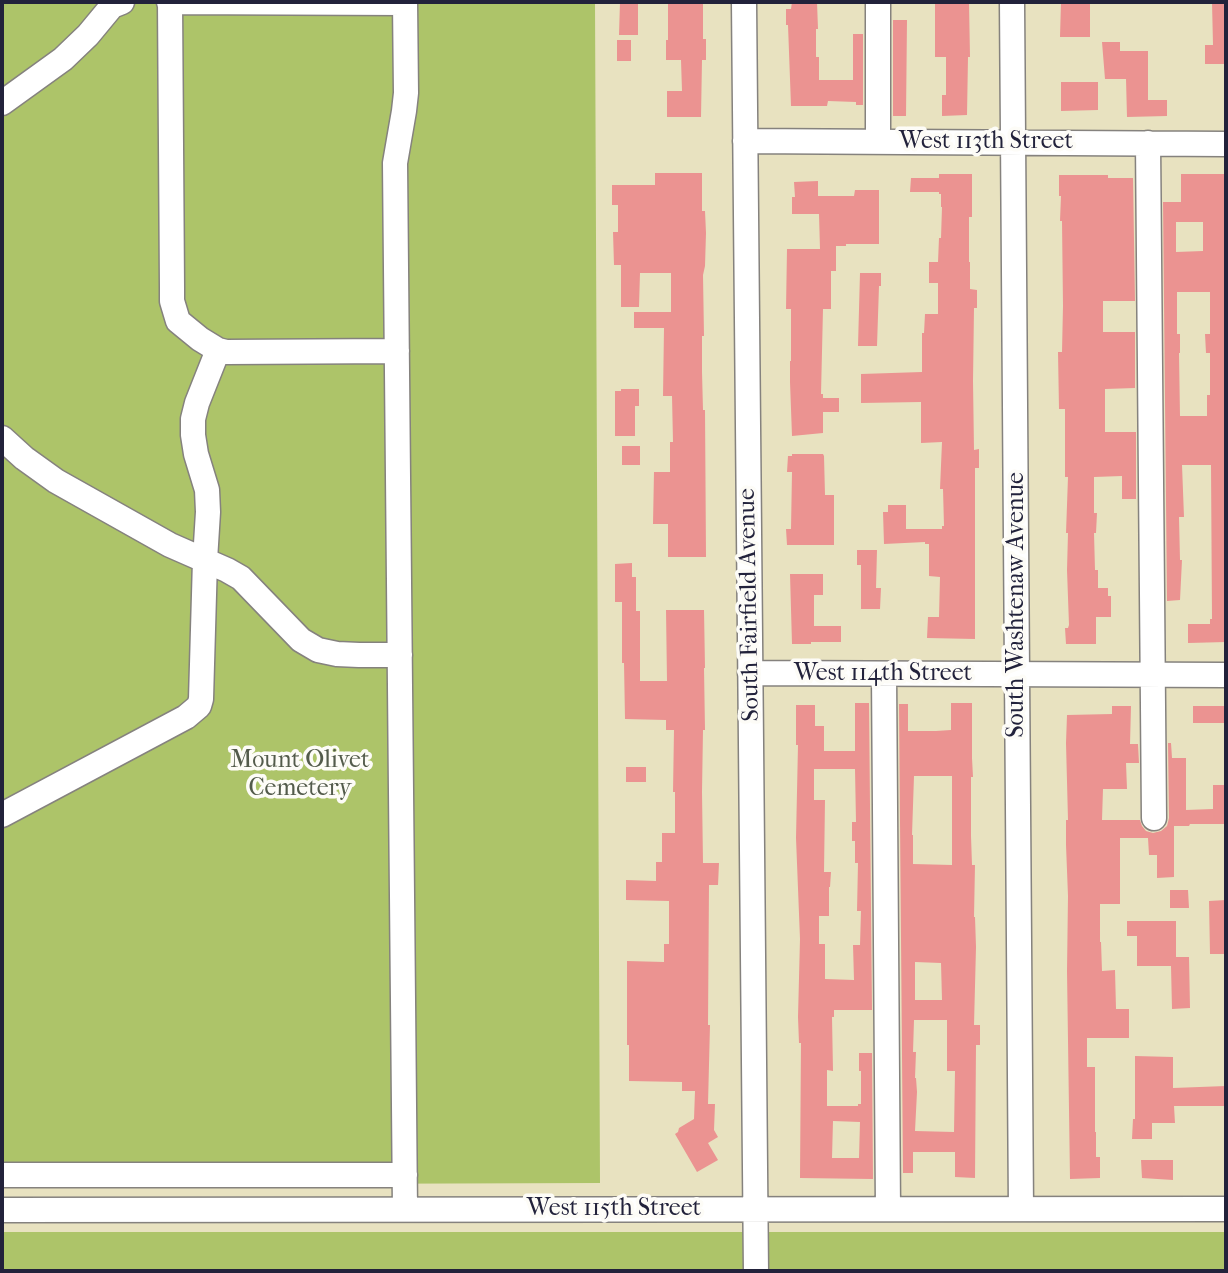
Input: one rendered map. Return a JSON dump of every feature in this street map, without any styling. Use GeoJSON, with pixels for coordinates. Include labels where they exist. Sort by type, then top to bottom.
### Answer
{"type":"FeatureCollection","features":[{"type":"Feature","properties":{"kind":"street"},"geometry":{"type":"LineString","coordinates":[[2,103],[63,59],[112,6],[122,2]]}},
{"type":"Feature","properties":{"kind":"street"},"geometry":{"type":"LineString","coordinates":[[397,352],[238,353],[218,349],[200,339],[178,321],[172,301],[169,2],[405,2],[406,93],[395,163],[397,352],[400,655],[405,1175],[405,1209]]}},
{"type":"Feature","properties":{"kind":"street","name":"South Fairfield Avenue"},"geometry":{"type":"LineString","coordinates":[[744,2],[756,1271]]}},
{"type":"Feature","properties":{"kind":"street"},"geometry":{"type":"LineString","coordinates":[[878,2],[878,142]]}},
{"type":"Feature","properties":{"kind":"street","name":"South Washtenaw Avenue"},"geometry":{"type":"LineString","coordinates":[[1012,2],[1021,1209]]}},
{"type":"Feature","properties":{"kind":"street","name":"West 113th Street"},"geometry":{"type":"LineString","coordinates":[[745,141],[1226,144]]}},
{"type":"Feature","properties":{"kind":"street"},"geometry":{"type":"LineString","coordinates":[[1148,143],[1154,818]]}},
{"type":"Feature","properties":{"kind":"street"},"geometry":{"type":"LineString","coordinates":[[2,815],[186,717],[199,706],[208,512],[207,490],[193,436],[193,419],[218,349]]}},
{"type":"Feature","properties":{"kind":"street"},"geometry":{"type":"LineString","coordinates":[[2,438],[24,458],[57,481],[170,545],[241,578],[301,640],[318,650],[348,654],[400,655]]}},
{"type":"Feature","properties":{"kind":"street","name":"West 114th Street"},"geometry":{"type":"LineString","coordinates":[[751,673],[1226,675]]}},
{"type":"Feature","properties":{"kind":"street"},"geometry":{"type":"LineString","coordinates":[[884,674],[888,1209]]}},
{"type":"Feature","properties":{"kind":"street"},"geometry":{"type":"LineString","coordinates":[[2,1175],[405,1175]]}},
{"type":"Feature","properties":{"kind":"street","name":"West 115th Street"},"geometry":{"type":"LineString","coordinates":[[2,1210],[1226,1209]]}},
{"type":"Feature","properties":{"kind":"green space","name":"Mount Olivet Cemetery"},"geometry":{"type":"Polygon","coordinates":[[[2,2],[595,2],[600,1183],[2,1185],[2,2]]]}},
{"type":"Feature","properties":{"kind":"green space"},"geometry":{"type":"Polygon","coordinates":[[[2,1232],[1226,1232],[1226,1271],[2,1271],[2,1232]]]}},
{"type":"Feature","properties":{"kind":"building"},"geometry":{"type":"Polygon","coordinates":[[[620,2],[638,2],[638,35],[619,35],[620,2]]]}},
{"type":"Feature","properties":{"kind":"building"},"geometry":{"type":"Polygon","coordinates":[[[668,2],[703,2],[706,60],[702,60],[701,117],[667,117],[667,91],[682,91],[681,60],[666,60],[668,2]]]}},
{"type":"Feature","properties":{"kind":"building"},"geometry":{"type":"Polygon","coordinates":[[[792,2],[817,2],[816,57],[819,57],[819,80],[853,80],[853,34],[863,34],[863,105],[856,105],[856,102],[828,101],[827,106],[791,106],[786,9],[791,9],[792,2]]]}},
{"type":"Feature","properties":{"kind":"building"},"geometry":{"type":"Polygon","coordinates":[[[935,2],[969,2],[967,115],[942,116],[942,95],[946,95],[946,57],[935,57],[935,2]]]}},
{"type":"Feature","properties":{"kind":"building"},"geometry":{"type":"Polygon","coordinates":[[[1061,2],[1090,2],[1090,37],[1060,37],[1061,2]]]}},
{"type":"Feature","properties":{"kind":"building"},"geometry":{"type":"Polygon","coordinates":[[[1212,2],[1226,2],[1226,64],[1205,64],[1205,45],[1213,45],[1212,2]]]}},
{"type":"Feature","properties":{"kind":"building"},"geometry":{"type":"Polygon","coordinates":[[[893,20],[907,20],[906,116],[893,116],[893,20]]]}},
{"type":"Feature","properties":{"kind":"building"},"geometry":{"type":"Polygon","coordinates":[[[617,40],[631,40],[631,61],[617,61],[617,40]]]}},
{"type":"Feature","properties":{"kind":"building"},"geometry":{"type":"Polygon","coordinates":[[[1102,42],[1120,42],[1120,51],[1148,51],[1148,100],[1167,100],[1167,116],[1127,117],[1126,79],[1105,79],[1102,42]]]}},
{"type":"Feature","properties":{"kind":"building"},"geometry":{"type":"Polygon","coordinates":[[[1061,82],[1098,82],[1098,110],[1061,111],[1061,82]]]}},
{"type":"Feature","properties":{"kind":"building"},"geometry":{"type":"Polygon","coordinates":[[[655,173],[702,173],[702,211],[705,211],[706,233],[702,372],[705,410],[706,557],[668,557],[668,524],[653,524],[654,472],[670,472],[670,442],[673,442],[672,396],[663,396],[664,328],[634,328],[634,312],[671,312],[671,273],[640,273],[639,307],[621,307],[621,265],[614,265],[613,232],[618,232],[618,205],[612,205],[612,185],[655,185],[655,173]]]}},
{"type":"Feature","properties":{"kind":"building"},"geometry":{"type":"Polygon","coordinates":[[[939,174],[972,174],[969,262],[970,289],[977,290],[977,308],[974,308],[973,381],[974,450],[979,449],[979,468],[975,468],[975,639],[927,638],[928,617],[939,617],[940,577],[929,576],[929,544],[884,544],[883,512],[888,512],[888,505],[906,505],[906,529],[942,529],[944,526],[943,489],[940,489],[942,442],[921,443],[921,402],[861,403],[861,374],[922,372],[925,314],[938,314],[938,283],[929,283],[929,262],[938,262],[942,207],[939,192],[910,192],[911,178],[939,178],[939,174]]]}},
{"type":"Feature","properties":{"kind":"building"},"geometry":{"type":"Polygon","coordinates":[[[1181,174],[1226,174],[1226,642],[1188,643],[1188,624],[1210,624],[1212,619],[1211,465],[1182,465],[1184,517],[1179,517],[1182,560],[1180,600],[1167,601],[1163,202],[1181,202],[1181,174]],[[1176,222],[1176,252],[1203,251],[1203,222],[1176,222]],[[1177,292],[1180,416],[1207,416],[1210,353],[1206,353],[1205,334],[1210,334],[1210,292],[1177,292]]]}},
{"type":"Feature","properties":{"kind":"building"},"geometry":{"type":"Polygon","coordinates":[[[1059,175],[1133,178],[1135,301],[1103,301],[1103,332],[1135,332],[1135,388],[1105,389],[1105,432],[1136,432],[1136,499],[1122,499],[1122,476],[1094,477],[1094,513],[1097,513],[1094,533],[1095,570],[1098,570],[1098,588],[1108,588],[1108,596],[1111,596],[1111,617],[1096,617],[1096,644],[1066,644],[1065,628],[1069,625],[1066,533],[1068,477],[1065,477],[1065,409],[1059,409],[1058,352],[1062,352],[1063,306],[1059,175]]]}},
{"type":"Feature","properties":{"kind":"building"},"geometry":{"type":"Polygon","coordinates":[[[818,181],[818,196],[854,196],[855,190],[879,190],[879,244],[836,246],[836,271],[831,271],[831,309],[823,309],[821,394],[823,398],[839,398],[839,412],[823,412],[823,433],[792,436],[791,309],[786,309],[787,249],[820,249],[819,214],[792,214],[792,197],[795,197],[794,182],[818,181]]]}},
{"type":"Feature","properties":{"kind":"building"},"geometry":{"type":"Polygon","coordinates":[[[860,273],[881,273],[877,346],[858,346],[860,273]]]}},
{"type":"Feature","properties":{"kind":"building"},"geometry":{"type":"Polygon","coordinates":[[[639,389],[639,406],[635,406],[635,436],[615,436],[615,391],[639,389]]]}},
{"type":"Feature","properties":{"kind":"building"},"geometry":{"type":"Polygon","coordinates":[[[622,446],[640,446],[640,465],[622,465],[622,446]]]}},
{"type":"Feature","properties":{"kind":"building"},"geometry":{"type":"Polygon","coordinates":[[[788,456],[824,456],[825,495],[834,495],[834,545],[787,545],[786,529],[791,529],[792,472],[787,472],[788,456]]]}},
{"type":"Feature","properties":{"kind":"building"},"geometry":{"type":"Polygon","coordinates":[[[857,550],[877,550],[876,588],[881,588],[880,609],[861,609],[861,565],[857,565],[857,550]]]}},
{"type":"Feature","properties":{"kind":"building"},"geometry":{"type":"Polygon","coordinates":[[[632,563],[632,577],[636,577],[636,611],[640,611],[640,681],[667,681],[666,610],[704,610],[703,863],[719,863],[718,885],[709,885],[708,1025],[708,1104],[715,1104],[714,1130],[718,1137],[708,1143],[718,1160],[697,1172],[675,1134],[679,1128],[694,1119],[695,1091],[682,1091],[682,1082],[629,1081],[627,961],[664,962],[664,944],[669,944],[669,901],[626,900],[626,880],[656,881],[656,862],[662,862],[662,833],[675,833],[674,730],[666,730],[666,720],[625,719],[622,602],[615,602],[615,564],[632,563]]]}},
{"type":"Feature","properties":{"kind":"building"},"geometry":{"type":"Polygon","coordinates":[[[790,574],[823,574],[823,595],[814,595],[814,626],[841,626],[841,642],[792,644],[790,574]]]}},
{"type":"Feature","properties":{"kind":"building"},"geometry":{"type":"Polygon","coordinates":[[[855,703],[869,703],[872,1010],[834,1010],[833,1071],[827,1070],[827,1106],[861,1104],[859,1053],[872,1053],[873,1179],[800,1178],[801,1043],[798,1017],[800,939],[796,838],[796,705],[815,705],[815,726],[824,726],[824,751],[855,751],[855,703]],[[814,769],[814,800],[825,800],[824,872],[831,872],[829,916],[819,916],[819,944],[825,944],[825,979],[854,980],[853,945],[860,945],[861,911],[857,911],[858,863],[855,863],[855,841],[852,841],[852,822],[856,822],[855,769],[814,769]],[[833,1121],[832,1158],[859,1158],[860,1122],[833,1121]]]}},
{"type":"Feature","properties":{"kind":"building"},"geometry":{"type":"Polygon","coordinates":[[[951,703],[972,703],[971,836],[972,865],[975,865],[976,947],[974,1025],[980,1025],[980,1045],[976,1045],[975,1178],[955,1177],[955,1152],[913,1152],[913,1173],[903,1173],[899,704],[908,704],[908,731],[951,730],[951,703]],[[914,776],[913,864],[952,865],[952,776],[914,776]],[[915,962],[915,1000],[942,1000],[941,963],[915,962]],[[914,1020],[913,1052],[916,1052],[915,1131],[954,1132],[955,1071],[947,1071],[947,1020],[914,1020]]]}},
{"type":"Feature","properties":{"kind":"building"},"geometry":{"type":"Polygon","coordinates":[[[1112,706],[1131,706],[1130,744],[1138,744],[1139,763],[1126,763],[1127,789],[1103,789],[1102,820],[1140,820],[1146,831],[1153,833],[1167,826],[1168,743],[1171,743],[1172,758],[1186,758],[1186,810],[1213,809],[1213,785],[1226,785],[1226,824],[1174,826],[1174,877],[1157,878],[1157,855],[1149,855],[1148,838],[1120,838],[1120,904],[1100,904],[1100,942],[1102,971],[1115,970],[1116,1009],[1129,1009],[1129,1038],[1087,1038],[1087,1067],[1095,1067],[1096,1157],[1100,1157],[1100,1178],[1070,1179],[1067,715],[1112,714],[1112,706]]]}},
{"type":"Feature","properties":{"kind":"building"},"geometry":{"type":"Polygon","coordinates":[[[1193,706],[1226,706],[1226,723],[1193,723],[1193,706]]]}},
{"type":"Feature","properties":{"kind":"building"},"geometry":{"type":"Polygon","coordinates":[[[626,767],[646,767],[646,782],[626,782],[626,767]]]}},
{"type":"Feature","properties":{"kind":"building"},"geometry":{"type":"Polygon","coordinates":[[[1170,890],[1188,890],[1189,908],[1170,908],[1170,890]]]}},
{"type":"Feature","properties":{"kind":"building"},"geometry":{"type":"Polygon","coordinates":[[[1226,900],[1226,954],[1210,954],[1209,901],[1226,900]]]}},
{"type":"Feature","properties":{"kind":"building"},"geometry":{"type":"Polygon","coordinates":[[[1127,921],[1176,921],[1176,957],[1189,957],[1190,1008],[1172,1009],[1171,966],[1137,966],[1137,936],[1127,936],[1127,921]]]}},
{"type":"Feature","properties":{"kind":"building"},"geometry":{"type":"Polygon","coordinates":[[[1135,1056],[1173,1057],[1173,1088],[1226,1086],[1226,1106],[1174,1106],[1175,1123],[1152,1123],[1152,1139],[1132,1139],[1135,1119],[1135,1056]]]}},
{"type":"Feature","properties":{"kind":"building"},"geometry":{"type":"Polygon","coordinates":[[[1141,1160],[1173,1160],[1173,1180],[1142,1178],[1141,1160]]]}}]}
